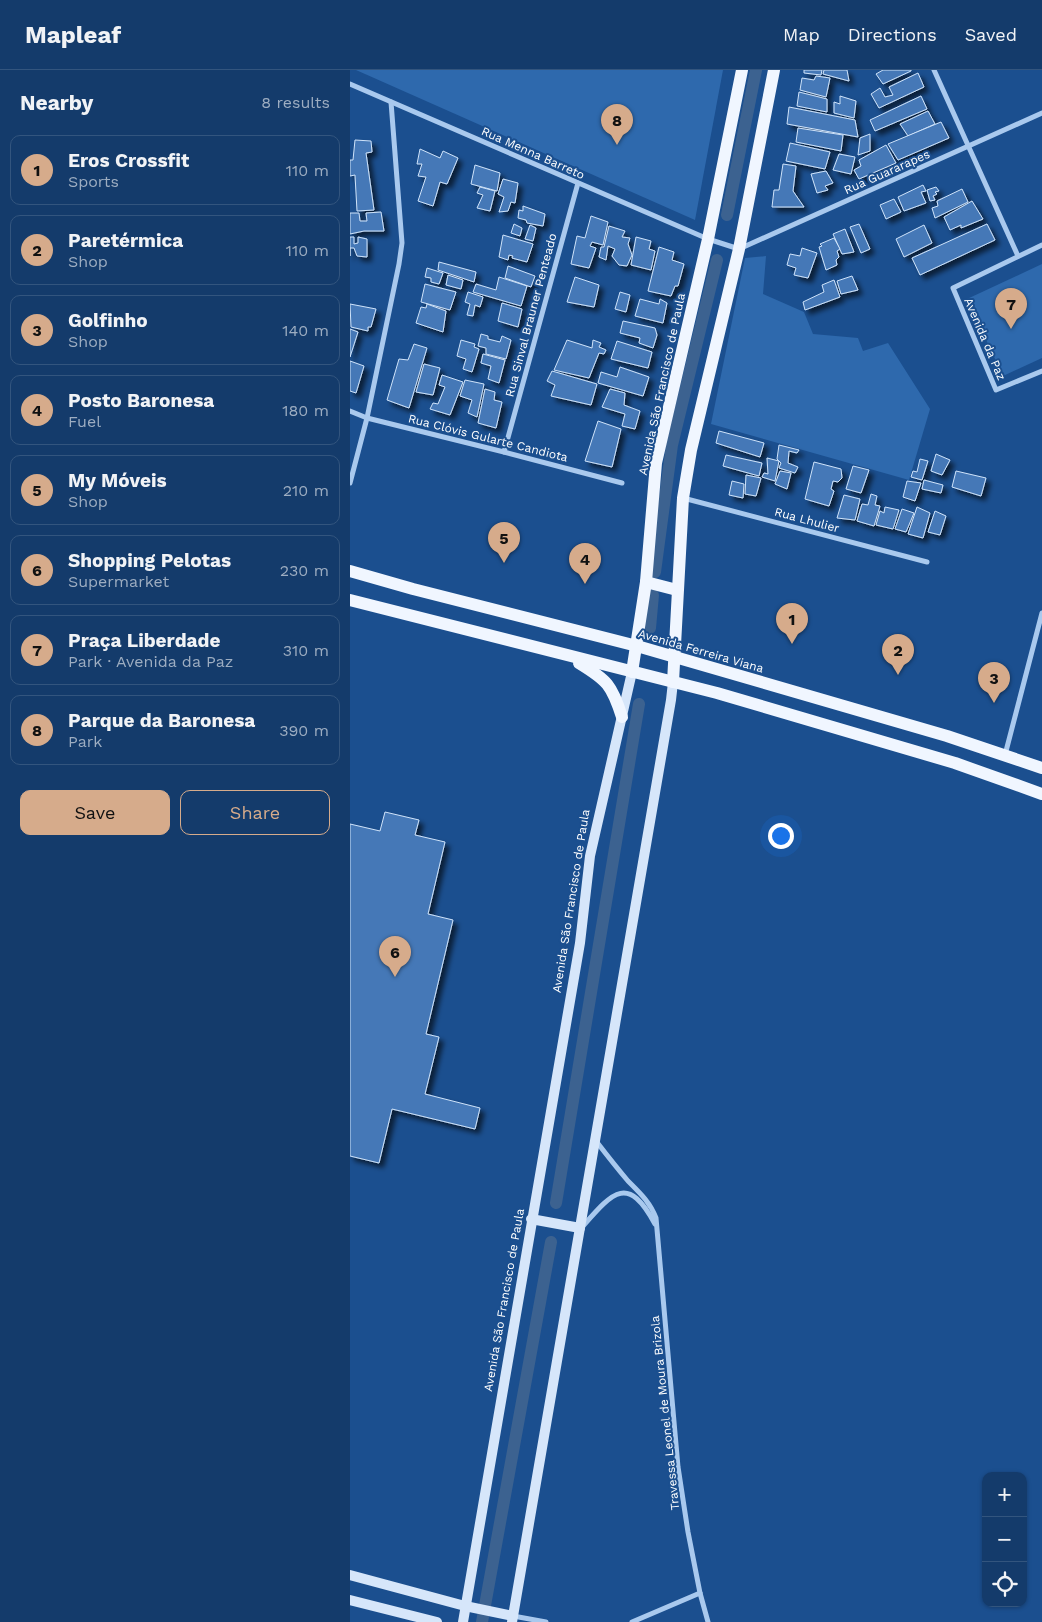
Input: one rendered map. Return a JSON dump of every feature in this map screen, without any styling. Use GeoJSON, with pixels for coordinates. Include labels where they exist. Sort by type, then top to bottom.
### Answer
{"type":"FeatureCollection","features":[{"type":"Feature","properties":{"kind":"main road","name":"Avenida São Francisco de Paula"},"geometry":{"type":"LineString","coordinates":[[632,672],[646,579],[656,463],[708,239],[742,70]]}},
{"type":"Feature","properties":{"kind":"main road"},"geometry":{"type":"LineString","coordinates":[[673,682],[683,498],[691,450],[739,249],[774,70]]}},
{"type":"Feature","properties":{"kind":"main road","name":"Avenida Ferreira Viana"},"geometry":{"type":"LineString","coordinates":[[350,571],[637,646],[938,733],[1042,768]]}},
{"type":"Feature","properties":{"kind":"main road"},"geometry":{"type":"LineString","coordinates":[[646,579],[678,586]]}},
{"type":"Feature","properties":{"kind":"main road"},"geometry":{"type":"LineString","coordinates":[[350,600],[673,682],[955,763],[1042,794]]}},
{"type":"Feature","properties":{"kind":"main road"},"geometry":{"type":"LineString","coordinates":[[568,656],[598,674],[608,684],[616,695],[622,717]]}},
{"type":"Feature","properties":{"kind":"street"},"geometry":{"type":"LineString","coordinates":[[934,70],[1018,256]]}},
{"type":"Feature","properties":{"kind":"street","name":"Rua Menna Barreto"},"geometry":{"type":"LineString","coordinates":[[350,84],[708,239],[739,249]]}},
{"type":"Feature","properties":{"kind":"street"},"geometry":{"type":"LineString","coordinates":[[350,484],[367,418],[400,264],[402,243],[391,102]]}},
{"type":"Feature","properties":{"kind":"street","name":"Rua Guararapes"},"geometry":{"type":"LineString","coordinates":[[739,249],[1042,113]]}},
{"type":"Feature","properties":{"kind":"street","name":"Rua Sinval Brauner Penteado"},"geometry":{"type":"LineString","coordinates":[[504,452],[578,183]]}},
{"type":"Feature","properties":{"kind":"street","name":"Avenida da Paz"},"geometry":{"type":"LineString","coordinates":[[1042,245],[953,288],[996,390],[1042,371]]}},
{"type":"Feature","properties":{"kind":"street","name":"Rua Clóvis Gularte Candiota"},"geometry":{"type":"LineString","coordinates":[[350,411],[367,418],[622,484]]}},
{"type":"Feature","properties":{"kind":"street","name":"Rua Lhulier"},"geometry":{"type":"LineString","coordinates":[[683,498],[927,562]]}},
{"type":"Feature","properties":{"kind":"street"},"geometry":{"type":"LineString","coordinates":[[1005,755],[1042,613]]}},
{"type":"Feature","properties":{"kind":"street","name":"Avenida São Francisco de Paula"},"geometry":{"type":"LineString","coordinates":[[463,1622],[470,1607],[535,1219],[580,943],[590,856],[632,672]]}},
{"type":"Feature","properties":{"kind":"street"},"geometry":{"type":"LineString","coordinates":[[513,1619],[596,1142],[673,682]]}},
{"type":"Feature","properties":{"kind":"street","name":"Travessa Leonel de Moura Brizola"},"geometry":{"type":"LineString","coordinates":[[596,1142],[650,1203],[656,1218],[678,1467],[688,1532],[700,1593],[708,1622]]}},
{"type":"Feature","properties":{"kind":"street","name":"Travessa Leonel de Moura Brizola"},"geometry":{"type":"LineString","coordinates":[[580,1228],[603,1203],[611,1197],[623,1193],[633,1194],[642,1202],[658,1229]]}},
{"type":"Feature","properties":{"kind":"street"},"geometry":{"type":"LineString","coordinates":[[535,1219],[580,1228]]}},
{"type":"Feature","properties":{"kind":"street"},"geometry":{"type":"LineString","coordinates":[[350,1575],[498,1613],[513,1619],[543,1621]]}},
{"type":"Feature","properties":{"kind":"street"},"geometry":{"type":"LineString","coordinates":[[632,1622],[700,1593]]}},
{"type":"Feature","properties":{"kind":"street"},"geometry":{"type":"LineString","coordinates":[[350,1600],[437,1622]]}},
{"type":"Feature","properties":{"kind":"street"},"geometry":{"type":"LineString","coordinates":[[531,1622],[543,1621]]}},
{"type":"Feature","properties":{"kind":"shaded area"},"geometry":{"type":"Polygon","coordinates":[[[356,70],[723,70],[695,220],[356,70]]]}},
{"type":"Feature","properties":{"kind":"shaded area"},"geometry":{"type":"Polygon","coordinates":[[[766,256],[763,294],[804,312],[813,334],[858,338],[863,351],[888,343],[930,409],[909,480],[711,424],[745,258],[766,256]]]}},
{"type":"Feature","properties":{"kind":"shaded area"},"geometry":{"type":"Polygon","coordinates":[[[1042,264],[1042,358],[1003,376],[967,299],[1042,264]]]}},
{"type":"Feature","properties":{"kind":"building"},"geometry":{"type":"Polygon","coordinates":[[[804,70],[822,70],[821,75],[804,73],[804,70]]]}},
{"type":"Feature","properties":{"kind":"building"},"geometry":{"type":"Polygon","coordinates":[[[824,70],[847,70],[849,81],[823,74],[824,70]]]}},
{"type":"Feature","properties":{"kind":"building"},"geometry":{"type":"Polygon","coordinates":[[[883,70],[911,71],[883,84],[876,74],[883,70]]]}},
{"type":"Feature","properties":{"kind":"building"},"geometry":{"type":"Polygon","coordinates":[[[918,73],[924,87],[879,108],[871,94],[880,88],[885,97],[893,95],[889,87],[918,73]]]}},
{"type":"Feature","properties":{"kind":"building"},"geometry":{"type":"Polygon","coordinates":[[[816,76],[830,78],[826,97],[800,90],[802,78],[814,80],[816,76]]]}},
{"type":"Feature","properties":{"kind":"building"},"geometry":{"type":"Polygon","coordinates":[[[799,92],[827,99],[827,112],[797,106],[799,92]]]}},
{"type":"Feature","properties":{"kind":"building"},"geometry":{"type":"Polygon","coordinates":[[[840,96],[856,101],[854,118],[834,113],[834,102],[840,104],[840,96]]]}},
{"type":"Feature","properties":{"kind":"building"},"geometry":{"type":"Polygon","coordinates":[[[921,96],[927,109],[875,131],[870,120],[921,96]]]}},
{"type":"Feature","properties":{"kind":"building"},"geometry":{"type":"Polygon","coordinates":[[[789,107],[855,120],[858,137],[787,124],[789,107]]]}},
{"type":"Feature","properties":{"kind":"building"},"geometry":{"type":"Polygon","coordinates":[[[928,111],[935,124],[908,136],[900,124],[928,111]]]}},
{"type":"Feature","properties":{"kind":"building"},"geometry":{"type":"Polygon","coordinates":[[[941,122],[949,138],[898,160],[888,144],[941,122]]]}},
{"type":"Feature","properties":{"kind":"building"},"geometry":{"type":"Polygon","coordinates":[[[798,128],[843,135],[841,151],[796,142],[798,128]]]}},
{"type":"Feature","properties":{"kind":"building"},"geometry":{"type":"Polygon","coordinates":[[[870,134],[870,151],[858,155],[860,138],[870,134]]]}},
{"type":"Feature","properties":{"kind":"building"},"geometry":{"type":"Polygon","coordinates":[[[355,140],[371,141],[372,152],[366,153],[374,210],[357,211],[355,175],[350,176],[350,160],[353,160],[355,140]]]}},
{"type":"Feature","properties":{"kind":"building"},"geometry":{"type":"Polygon","coordinates":[[[790,143],[830,152],[825,169],[786,161],[790,143]]]}},
{"type":"Feature","properties":{"kind":"building"},"geometry":{"type":"Polygon","coordinates":[[[886,145],[896,163],[859,179],[854,170],[861,166],[859,160],[886,145]]]}},
{"type":"Feature","properties":{"kind":"building"},"geometry":{"type":"Polygon","coordinates":[[[420,149],[440,158],[443,151],[458,158],[447,184],[440,182],[433,206],[418,201],[426,177],[418,176],[422,164],[417,164],[420,149]]]}},
{"type":"Feature","properties":{"kind":"building"},"geometry":{"type":"Polygon","coordinates":[[[839,154],[855,157],[851,174],[833,170],[839,154]]]}},
{"type":"Feature","properties":{"kind":"building"},"geometry":{"type":"Polygon","coordinates":[[[783,164],[796,166],[793,191],[804,207],[772,207],[774,190],[779,190],[783,164]]]}},
{"type":"Feature","properties":{"kind":"building"},"geometry":{"type":"Polygon","coordinates":[[[475,165],[500,173],[497,191],[471,184],[475,165]]]}},
{"type":"Feature","properties":{"kind":"building"},"geometry":{"type":"Polygon","coordinates":[[[826,171],[833,183],[825,186],[828,190],[817,193],[811,174],[826,171]]]}},
{"type":"Feature","properties":{"kind":"building"},"geometry":{"type":"Polygon","coordinates":[[[503,179],[518,183],[515,203],[511,202],[508,211],[499,212],[504,197],[498,194],[503,179]]]}},
{"type":"Feature","properties":{"kind":"building"},"geometry":{"type":"Polygon","coordinates":[[[923,185],[926,191],[921,192],[926,203],[904,211],[898,197],[923,185]]]}},
{"type":"Feature","properties":{"kind":"building"},"geometry":{"type":"Polygon","coordinates":[[[480,187],[495,191],[490,211],[477,208],[483,195],[477,193],[480,187]]]}},
{"type":"Feature","properties":{"kind":"building"},"geometry":{"type":"Polygon","coordinates":[[[936,187],[939,191],[935,192],[937,194],[933,196],[935,200],[930,201],[927,190],[936,187]]]}},
{"type":"Feature","properties":{"kind":"building"},"geometry":{"type":"Polygon","coordinates":[[[962,189],[968,202],[935,218],[932,208],[938,206],[937,201],[962,189]]]}},
{"type":"Feature","properties":{"kind":"building"},"geometry":{"type":"Polygon","coordinates":[[[894,199],[901,212],[886,219],[880,205],[894,199]]]}},
{"type":"Feature","properties":{"kind":"building"},"geometry":{"type":"Polygon","coordinates":[[[972,201],[983,219],[961,228],[961,225],[950,230],[944,217],[972,201]]]}},
{"type":"Feature","properties":{"kind":"building"},"geometry":{"type":"Polygon","coordinates":[[[523,206],[545,214],[543,226],[527,223],[526,220],[518,218],[519,210],[523,211],[523,206]]]}},
{"type":"Feature","properties":{"kind":"building"},"geometry":{"type":"Polygon","coordinates":[[[381,212],[384,231],[364,231],[350,234],[350,213],[359,213],[360,221],[367,221],[366,213],[381,212]]]}},
{"type":"Feature","properties":{"kind":"building"},"geometry":{"type":"Polygon","coordinates":[[[591,216],[608,222],[603,245],[592,242],[590,246],[596,248],[589,268],[571,264],[577,236],[585,238],[591,216]]]}},
{"type":"Feature","properties":{"kind":"building"},"geometry":{"type":"Polygon","coordinates":[[[514,224],[522,228],[520,236],[511,233],[514,224]]]}},
{"type":"Feature","properties":{"kind":"building"},"geometry":{"type":"Polygon","coordinates":[[[859,224],[870,249],[861,253],[850,227],[859,224]]]}},
{"type":"Feature","properties":{"kind":"building"},"geometry":{"type":"Polygon","coordinates":[[[987,224],[995,240],[920,275],[912,258],[987,224]]]}},
{"type":"Feature","properties":{"kind":"building"},"geometry":{"type":"Polygon","coordinates":[[[530,225],[536,228],[533,241],[525,239],[530,225]]]}},
{"type":"Feature","properties":{"kind":"building"},"geometry":{"type":"Polygon","coordinates":[[[924,225],[932,243],[904,257],[896,239],[924,225]]]}},
{"type":"Feature","properties":{"kind":"building"},"geometry":{"type":"Polygon","coordinates":[[[609,226],[625,231],[622,237],[630,238],[628,244],[632,255],[627,266],[619,265],[612,256],[615,249],[608,246],[606,260],[599,257],[601,247],[604,247],[609,226]]]}},
{"type":"Feature","properties":{"kind":"building"},"geometry":{"type":"Polygon","coordinates":[[[845,229],[854,252],[842,254],[833,234],[845,229]]]}},
{"type":"Feature","properties":{"kind":"building"},"geometry":{"type":"Polygon","coordinates":[[[503,235],[533,244],[527,262],[512,258],[513,256],[509,255],[508,260],[499,257],[503,235]]]}},
{"type":"Feature","properties":{"kind":"building"},"geometry":{"type":"Polygon","coordinates":[[[350,237],[354,237],[354,244],[358,243],[358,237],[367,239],[367,257],[357,256],[354,248],[350,248],[350,237]]]}},
{"type":"Feature","properties":{"kind":"building"},"geometry":{"type":"Polygon","coordinates":[[[636,237],[651,241],[649,249],[655,251],[651,270],[631,265],[636,237]]]}},
{"type":"Feature","properties":{"kind":"building"},"geometry":{"type":"Polygon","coordinates":[[[834,238],[840,249],[837,251],[839,257],[836,260],[837,265],[826,270],[819,247],[822,246],[820,244],[834,238]]]}},
{"type":"Feature","properties":{"kind":"building"},"geometry":{"type":"Polygon","coordinates":[[[659,247],[674,252],[672,260],[684,264],[678,286],[675,286],[671,296],[648,291],[659,247]]]}},
{"type":"Feature","properties":{"kind":"building"},"geometry":{"type":"Polygon","coordinates":[[[802,248],[817,253],[808,278],[794,275],[796,268],[787,265],[790,254],[800,256],[802,248]]]}},
{"type":"Feature","properties":{"kind":"building"},"geometry":{"type":"Polygon","coordinates":[[[439,262],[476,272],[474,282],[438,270],[439,262]]]}},
{"type":"Feature","properties":{"kind":"building"},"geometry":{"type":"Polygon","coordinates":[[[508,266],[535,276],[531,287],[505,278],[508,266]]]}},
{"type":"Feature","properties":{"kind":"building"},"geometry":{"type":"Polygon","coordinates":[[[427,268],[443,273],[439,284],[431,282],[431,278],[425,277],[427,268]]]}},
{"type":"Feature","properties":{"kind":"building"},"geometry":{"type":"Polygon","coordinates":[[[448,275],[463,280],[461,289],[446,285],[448,275]]]}},
{"type":"Feature","properties":{"kind":"building"},"geometry":{"type":"Polygon","coordinates":[[[852,276],[858,290],[841,294],[837,281],[852,276]]]}},
{"type":"Feature","properties":{"kind":"building"},"geometry":{"type":"Polygon","coordinates":[[[499,277],[527,286],[521,306],[473,292],[476,284],[496,290],[499,277]]]}},
{"type":"Feature","properties":{"kind":"building"},"geometry":{"type":"Polygon","coordinates":[[[575,277],[599,285],[594,307],[567,302],[575,277]]]}},
{"type":"Feature","properties":{"kind":"building"},"geometry":{"type":"Polygon","coordinates":[[[834,280],[840,297],[805,310],[803,302],[824,292],[822,285],[834,280]]]}},
{"type":"Feature","properties":{"kind":"building"},"geometry":{"type":"Polygon","coordinates":[[[425,284],[456,292],[450,310],[421,302],[425,284]]]}},
{"type":"Feature","properties":{"kind":"building"},"geometry":{"type":"Polygon","coordinates":[[[468,292],[483,297],[480,307],[475,305],[473,316],[467,315],[470,304],[465,302],[468,292]]]}},
{"type":"Feature","properties":{"kind":"building"},"geometry":{"type":"Polygon","coordinates":[[[620,292],[630,295],[626,312],[615,309],[620,292]]]}},
{"type":"Feature","properties":{"kind":"building"},"geometry":{"type":"Polygon","coordinates":[[[640,299],[659,304],[660,299],[667,303],[663,323],[635,316],[640,299]]]}},
{"type":"Feature","properties":{"kind":"building"},"geometry":{"type":"Polygon","coordinates":[[[502,303],[522,309],[518,327],[498,321],[502,303]]]}},
{"type":"Feature","properties":{"kind":"building"},"geometry":{"type":"Polygon","coordinates":[[[350,304],[376,309],[368,331],[351,327],[350,304]]]}},
{"type":"Feature","properties":{"kind":"building"},"geometry":{"type":"Polygon","coordinates":[[[427,304],[446,311],[443,332],[416,323],[421,307],[426,308],[427,304]]]}},
{"type":"Feature","properties":{"kind":"building"},"geometry":{"type":"Polygon","coordinates":[[[623,321],[655,328],[657,335],[653,348],[639,343],[640,338],[620,333],[623,321]]]}},
{"type":"Feature","properties":{"kind":"building"},"geometry":{"type":"Polygon","coordinates":[[[350,329],[358,332],[350,357],[350,329]]]}},
{"type":"Feature","properties":{"kind":"building"},"geometry":{"type":"Polygon","coordinates":[[[481,334],[488,336],[488,339],[500,342],[502,336],[511,340],[506,359],[486,354],[486,348],[478,346],[481,334]]]}},
{"type":"Feature","properties":{"kind":"building"},"geometry":{"type":"Polygon","coordinates":[[[461,340],[475,344],[474,347],[479,349],[472,372],[463,369],[466,359],[457,356],[461,340]]]}},
{"type":"Feature","properties":{"kind":"building"},"geometry":{"type":"Polygon","coordinates":[[[567,340],[592,348],[593,340],[601,343],[599,347],[606,350],[604,354],[599,353],[589,378],[554,370],[567,340]]]}},
{"type":"Feature","properties":{"kind":"building"},"geometry":{"type":"Polygon","coordinates":[[[617,341],[652,352],[648,368],[611,359],[617,341]]]}},
{"type":"Feature","properties":{"kind":"building"},"geometry":{"type":"Polygon","coordinates":[[[414,344],[427,348],[409,408],[387,400],[399,359],[408,360],[414,344]]]}},
{"type":"Feature","properties":{"kind":"building"},"geometry":{"type":"Polygon","coordinates":[[[483,354],[505,360],[499,383],[488,379],[491,366],[481,363],[483,354]]]}},
{"type":"Feature","properties":{"kind":"building"},"geometry":{"type":"Polygon","coordinates":[[[350,361],[364,366],[356,393],[350,391],[350,361]]]}},
{"type":"Feature","properties":{"kind":"building"},"geometry":{"type":"Polygon","coordinates":[[[424,364],[440,368],[433,395],[416,392],[424,364]]]}},
{"type":"Feature","properties":{"kind":"building"},"geometry":{"type":"Polygon","coordinates":[[[620,367],[649,377],[643,396],[598,383],[601,372],[617,377],[620,367]]]}},
{"type":"Feature","properties":{"kind":"building"},"geometry":{"type":"Polygon","coordinates":[[[552,371],[597,384],[591,405],[551,396],[555,385],[547,381],[552,371]]]}},
{"type":"Feature","properties":{"kind":"building"},"geometry":{"type":"Polygon","coordinates":[[[442,375],[463,382],[450,415],[430,409],[433,403],[438,404],[445,387],[439,385],[442,375]]]}},
{"type":"Feature","properties":{"kind":"building"},"geometry":{"type":"Polygon","coordinates":[[[465,380],[484,384],[477,417],[468,413],[472,400],[460,396],[465,380]]]}},
{"type":"Feature","properties":{"kind":"building"},"geometry":{"type":"Polygon","coordinates":[[[485,389],[495,392],[494,400],[502,402],[496,428],[478,423],[485,389]]]}},
{"type":"Feature","properties":{"kind":"building"},"geometry":{"type":"Polygon","coordinates":[[[610,389],[625,393],[624,405],[640,411],[635,429],[622,426],[625,414],[602,407],[610,389]]]}},
{"type":"Feature","properties":{"kind":"building"},"geometry":{"type":"Polygon","coordinates":[[[598,421],[621,429],[612,467],[585,461],[598,421]]]}},
{"type":"Feature","properties":{"kind":"building"},"geometry":{"type":"Polygon","coordinates":[[[719,431],[764,443],[760,457],[716,443],[719,431]]]}},
{"type":"Feature","properties":{"kind":"building"},"geometry":{"type":"Polygon","coordinates":[[[779,445],[799,450],[797,453],[789,451],[788,463],[798,467],[795,473],[779,468],[781,463],[777,459],[779,445]]]}},
{"type":"Feature","properties":{"kind":"building"},"geometry":{"type":"Polygon","coordinates":[[[936,454],[950,460],[942,475],[931,471],[936,454]]]}},
{"type":"Feature","properties":{"kind":"building"},"geometry":{"type":"Polygon","coordinates":[[[726,455],[762,463],[759,476],[723,466],[726,455]]]}},
{"type":"Feature","properties":{"kind":"building"},"geometry":{"type":"Polygon","coordinates":[[[767,458],[779,461],[775,481],[762,477],[764,473],[768,474],[767,458]]]}},
{"type":"Feature","properties":{"kind":"building"},"geometry":{"type":"Polygon","coordinates":[[[920,459],[928,461],[922,480],[911,477],[913,471],[917,472],[920,459]]]}},
{"type":"Feature","properties":{"kind":"building"},"geometry":{"type":"Polygon","coordinates":[[[814,462],[841,469],[842,478],[838,482],[833,481],[831,489],[834,491],[829,506],[805,499],[814,462]]]}},
{"type":"Feature","properties":{"kind":"building"},"geometry":{"type":"Polygon","coordinates":[[[853,466],[869,470],[861,493],[846,489],[853,466]]]}},
{"type":"Feature","properties":{"kind":"building"},"geometry":{"type":"Polygon","coordinates":[[[780,471],[791,473],[787,489],[775,484],[780,471]]]}},
{"type":"Feature","properties":{"kind":"building"},"geometry":{"type":"Polygon","coordinates":[[[956,471],[986,478],[981,496],[952,487],[956,471]]]}},
{"type":"Feature","properties":{"kind":"building"},"geometry":{"type":"Polygon","coordinates":[[[746,475],[761,478],[756,496],[745,494],[746,475]]]}},
{"type":"Feature","properties":{"kind":"building"},"geometry":{"type":"Polygon","coordinates":[[[924,480],[943,485],[941,493],[922,489],[924,480]]]}},
{"type":"Feature","properties":{"kind":"building"},"geometry":{"type":"Polygon","coordinates":[[[732,481],[744,484],[743,498],[729,495],[732,481]]]}},
{"type":"Feature","properties":{"kind":"building"},"geometry":{"type":"Polygon","coordinates":[[[907,481],[921,483],[915,501],[903,497],[907,481]]]}},
{"type":"Feature","properties":{"kind":"building"},"geometry":{"type":"Polygon","coordinates":[[[871,494],[877,496],[875,505],[880,506],[874,526],[857,521],[862,504],[868,505],[871,494]]]}},
{"type":"Feature","properties":{"kind":"building"},"geometry":{"type":"Polygon","coordinates":[[[844,495],[860,499],[855,520],[837,518],[844,495]]]}},
{"type":"Feature","properties":{"kind":"building"},"geometry":{"type":"Polygon","coordinates":[[[885,507],[899,510],[893,529],[876,525],[880,511],[884,513],[885,507]]]}},
{"type":"Feature","properties":{"kind":"building"},"geometry":{"type":"Polygon","coordinates":[[[917,507],[930,513],[923,538],[908,534],[917,507]]]}},
{"type":"Feature","properties":{"kind":"building"},"geometry":{"type":"Polygon","coordinates":[[[902,509],[914,513],[906,532],[895,529],[902,509]]]}},
{"type":"Feature","properties":{"kind":"building"},"geometry":{"type":"Polygon","coordinates":[[[935,511],[946,516],[940,535],[928,532],[935,511]]]}},
{"type":"Feature","properties":{"kind":"building"},"geometry":{"type":"Polygon","coordinates":[[[385,812],[419,820],[415,835],[445,842],[428,914],[453,920],[426,1034],[439,1037],[425,1094],[480,1108],[475,1129],[392,1109],[379,1163],[350,1156],[350,824],[380,831],[385,812]]]}},
{"type":"Feature","properties":{"kind":"waterway"},"geometry":{"type":"LineString","coordinates":[[727,215],[756,70]]}},
{"type":"Feature","properties":{"kind":"waterway"},"geometry":{"type":"LineString","coordinates":[[655,572],[672,445],[717,260]]}},
{"type":"Feature","properties":{"kind":"waterway"},"geometry":{"type":"LineString","coordinates":[[650,628],[653,595]]}},
{"type":"Feature","properties":{"kind":"waterway"},"geometry":{"type":"LineString","coordinates":[[556,1203],[639,704]]}},
{"type":"Feature","properties":{"kind":"waterway"},"geometry":{"type":"LineString","coordinates":[[482,1622],[551,1242]]}},
{"type":"Feature","properties":{"kind":"place","name":"Parque da Baronesa"},"geometry":{"type":"Point","coordinates":[617,145]}},
{"type":"Feature","properties":{"kind":"place","name":"Praça Liberdade"},"geometry":{"type":"Point","coordinates":[1011,329]}},
{"type":"Feature","properties":{"kind":"place","name":"My Móveis"},"geometry":{"type":"Point","coordinates":[504,563]}},
{"type":"Feature","properties":{"kind":"place","name":"Posto Baronesa"},"geometry":{"type":"Point","coordinates":[585,584]}},
{"type":"Feature","properties":{"kind":"place","name":"Eros Crossfit"},"geometry":{"type":"Point","coordinates":[792,644]}},
{"type":"Feature","properties":{"kind":"place","name":"Paretérmica"},"geometry":{"type":"Point","coordinates":[898,675]}},
{"type":"Feature","properties":{"kind":"place","name":"Golfinho"},"geometry":{"type":"Point","coordinates":[994,703]}},
{"type":"Feature","properties":{"kind":"place","name":"Shopping Pelotas"},"geometry":{"type":"Point","coordinates":[395,977]}}]}
